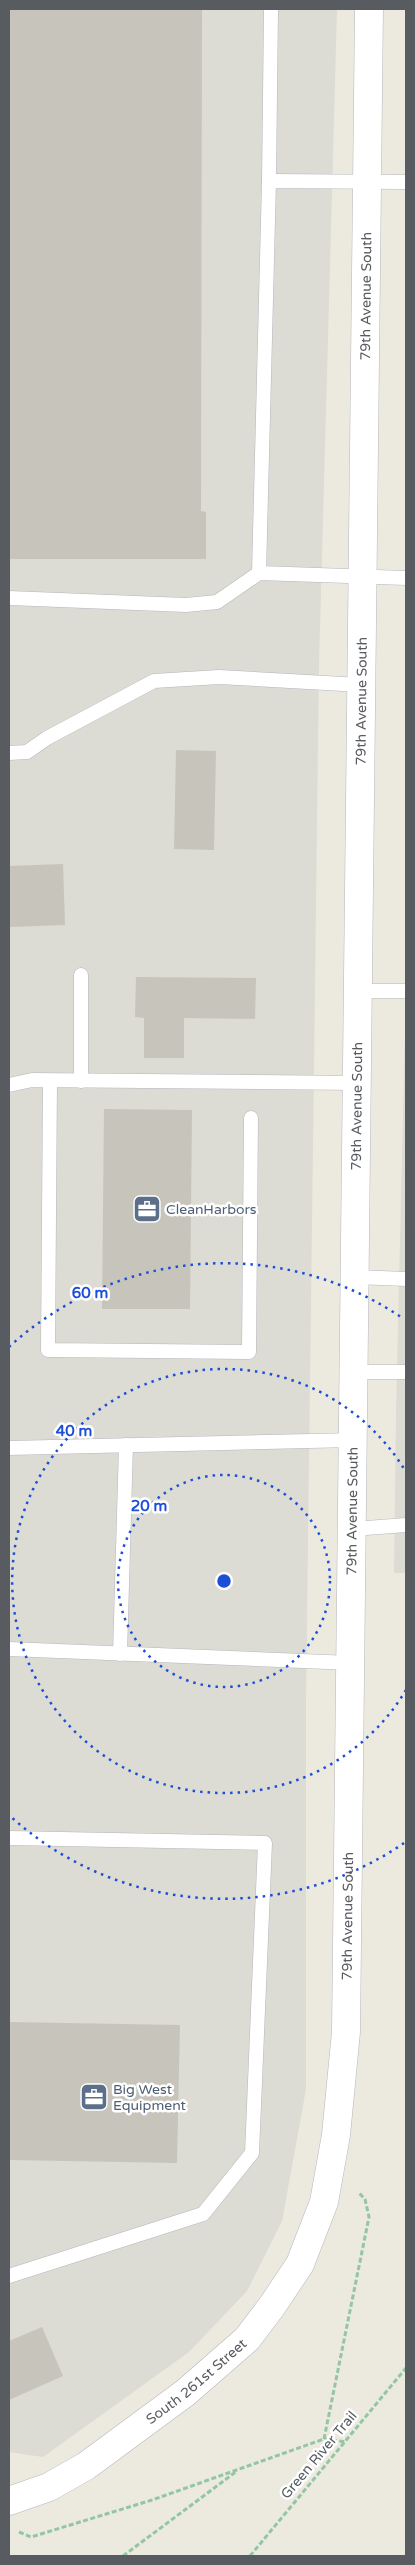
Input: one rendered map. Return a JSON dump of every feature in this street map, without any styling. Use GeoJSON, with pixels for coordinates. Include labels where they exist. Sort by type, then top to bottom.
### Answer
{"type":"FeatureCollection","features":[{"type":"Feature","properties":{"kind":"street","name":"79th Avenue South"},"geometry":{"type":"LineString","coordinates":[[324,2202],[336,2135],[346,2032],[369,9]]}},
{"type":"Feature","properties":{"kind":"street","name":"South 261st Street"},"geometry":{"type":"LineString","coordinates":[[9,2501],[49,2487],[86,2466],[185,2393],[247,2339],[300,2264],[324,2202]]}},
{"type":"Feature","properties":{"kind":"lane"},"geometry":{"type":"LineString","coordinates":[[259,573],[269,181],[271,9]]}},
{"type":"Feature","properties":{"kind":"lane"},"geometry":{"type":"LineString","coordinates":[[269,181],[406,182]]}},
{"type":"Feature","properties":{"kind":"lane"},"geometry":{"type":"LineString","coordinates":[[9,598],[186,605],[217,602],[259,573],[406,578]]}},
{"type":"Feature","properties":{"kind":"lane"},"geometry":{"type":"LineString","coordinates":[[9,753],[27,752],[48,738],[154,681],[219,677],[361,685]]}},
{"type":"Feature","properties":{"kind":"lane"},"geometry":{"type":"LineString","coordinates":[[81,975],[81,1081]]}},
{"type":"Feature","properties":{"kind":"lane"},"geometry":{"type":"LineString","coordinates":[[358,991],[406,991]]}},
{"type":"Feature","properties":{"kind":"lane"},"geometry":{"type":"LineString","coordinates":[[9,1085],[32,1080],[357,1083]]}},
{"type":"Feature","properties":{"kind":"lane"},"geometry":{"type":"LineString","coordinates":[[50,1081],[48,1350],[250,1352],[251,1118]]}},
{"type":"Feature","properties":{"kind":"lane"},"geometry":{"type":"LineString","coordinates":[[355,1276],[406,1279]]}},
{"type":"Feature","properties":{"kind":"lane"},"geometry":{"type":"LineString","coordinates":[[355,1372],[406,1372]]}},
{"type":"Feature","properties":{"kind":"lane"},"geometry":{"type":"LineString","coordinates":[[9,1448],[354,1440]]}},
{"type":"Feature","properties":{"kind":"lane"},"geometry":{"type":"LineString","coordinates":[[120,1654],[126,1445]]}},
{"type":"Feature","properties":{"kind":"lane"},"geometry":{"type":"LineString","coordinates":[[353,1529],[406,1525]]}},
{"type":"Feature","properties":{"kind":"lane"},"geometry":{"type":"LineString","coordinates":[[9,1649],[351,1663]]}},
{"type":"Feature","properties":{"kind":"lane"},"geometry":{"type":"LineString","coordinates":[[9,1838],[265,1843],[252,2153],[203,2214],[9,2276]]}},
{"type":"Feature","properties":{"kind":"path"},"geometry":{"type":"LineString","coordinates":[[324,2439],[369,2217],[364,2200],[331,2165]]}},
{"type":"Feature","properties":{"kind":"path","name":"Green River Trail"},"geometry":{"type":"LineString","coordinates":[[250,2556],[406,2368]]}},
{"type":"Feature","properties":{"kind":"path"},"geometry":{"type":"LineString","coordinates":[[15,2531],[31,2537],[152,2500],[324,2439],[346,2442]]}},
{"type":"Feature","properties":{"kind":"path"},"geometry":{"type":"LineString","coordinates":[[123,2556],[240,2469]]}},
{"type":"Feature","properties":{"kind":"shaded area"},"geometry":{"type":"Polygon","coordinates":[[[9,9],[337,9],[319,664],[306,1700],[306,2089],[282,2221],[247,2291],[189,2352],[43,2457],[9,2452],[9,9]]]}},
{"type":"Feature","properties":{"kind":"shaded area"},"geometry":{"type":"Polygon","coordinates":[[[406,986],[406,1573],[394,1573],[396,1413],[406,986]]]}},
{"type":"Feature","properties":{"kind":"building"},"geometry":{"type":"Polygon","coordinates":[[[9,9],[202,9],[201,511],[206,512],[206,559],[9,559],[9,9]]]}},
{"type":"Feature","properties":{"kind":"building"},"geometry":{"type":"Polygon","coordinates":[[[176,750],[216,751],[214,850],[174,849],[176,750]]]}},
{"type":"Feature","properties":{"kind":"building"},"geometry":{"type":"Polygon","coordinates":[[[63,864],[65,925],[9,927],[9,866],[63,864]]]}},
{"type":"Feature","properties":{"kind":"building"},"geometry":{"type":"Polygon","coordinates":[[[136,977],[256,978],[255,1019],[184,1018],[184,1058],[144,1058],[144,1018],[135,1017],[136,977]]]}},
{"type":"Feature","properties":{"kind":"building","name":"CleanHarbors"},"geometry":{"type":"Polygon","coordinates":[[[104,1109],[192,1110],[190,1309],[102,1309],[104,1109]]]}},
{"type":"Feature","properties":{"kind":"building","name":"Big West Equipment"},"geometry":{"type":"Polygon","coordinates":[[[9,2022],[180,2025],[177,2163],[9,2160],[9,2022]]]}},
{"type":"Feature","properties":{"kind":"building"},"geometry":{"type":"Polygon","coordinates":[[[42,2327],[63,2376],[9,2400],[9,2341],[42,2327]]]}},
{"type":"Feature","properties":{"kind":"place","name":"CleanHarbors"},"geometry":{"type":"Point","coordinates":[147,1209]}},
{"type":"Feature","properties":{"kind":"place","name":"Big West Equipment"},"geometry":{"type":"Point","coordinates":[94,2097]}}]}
